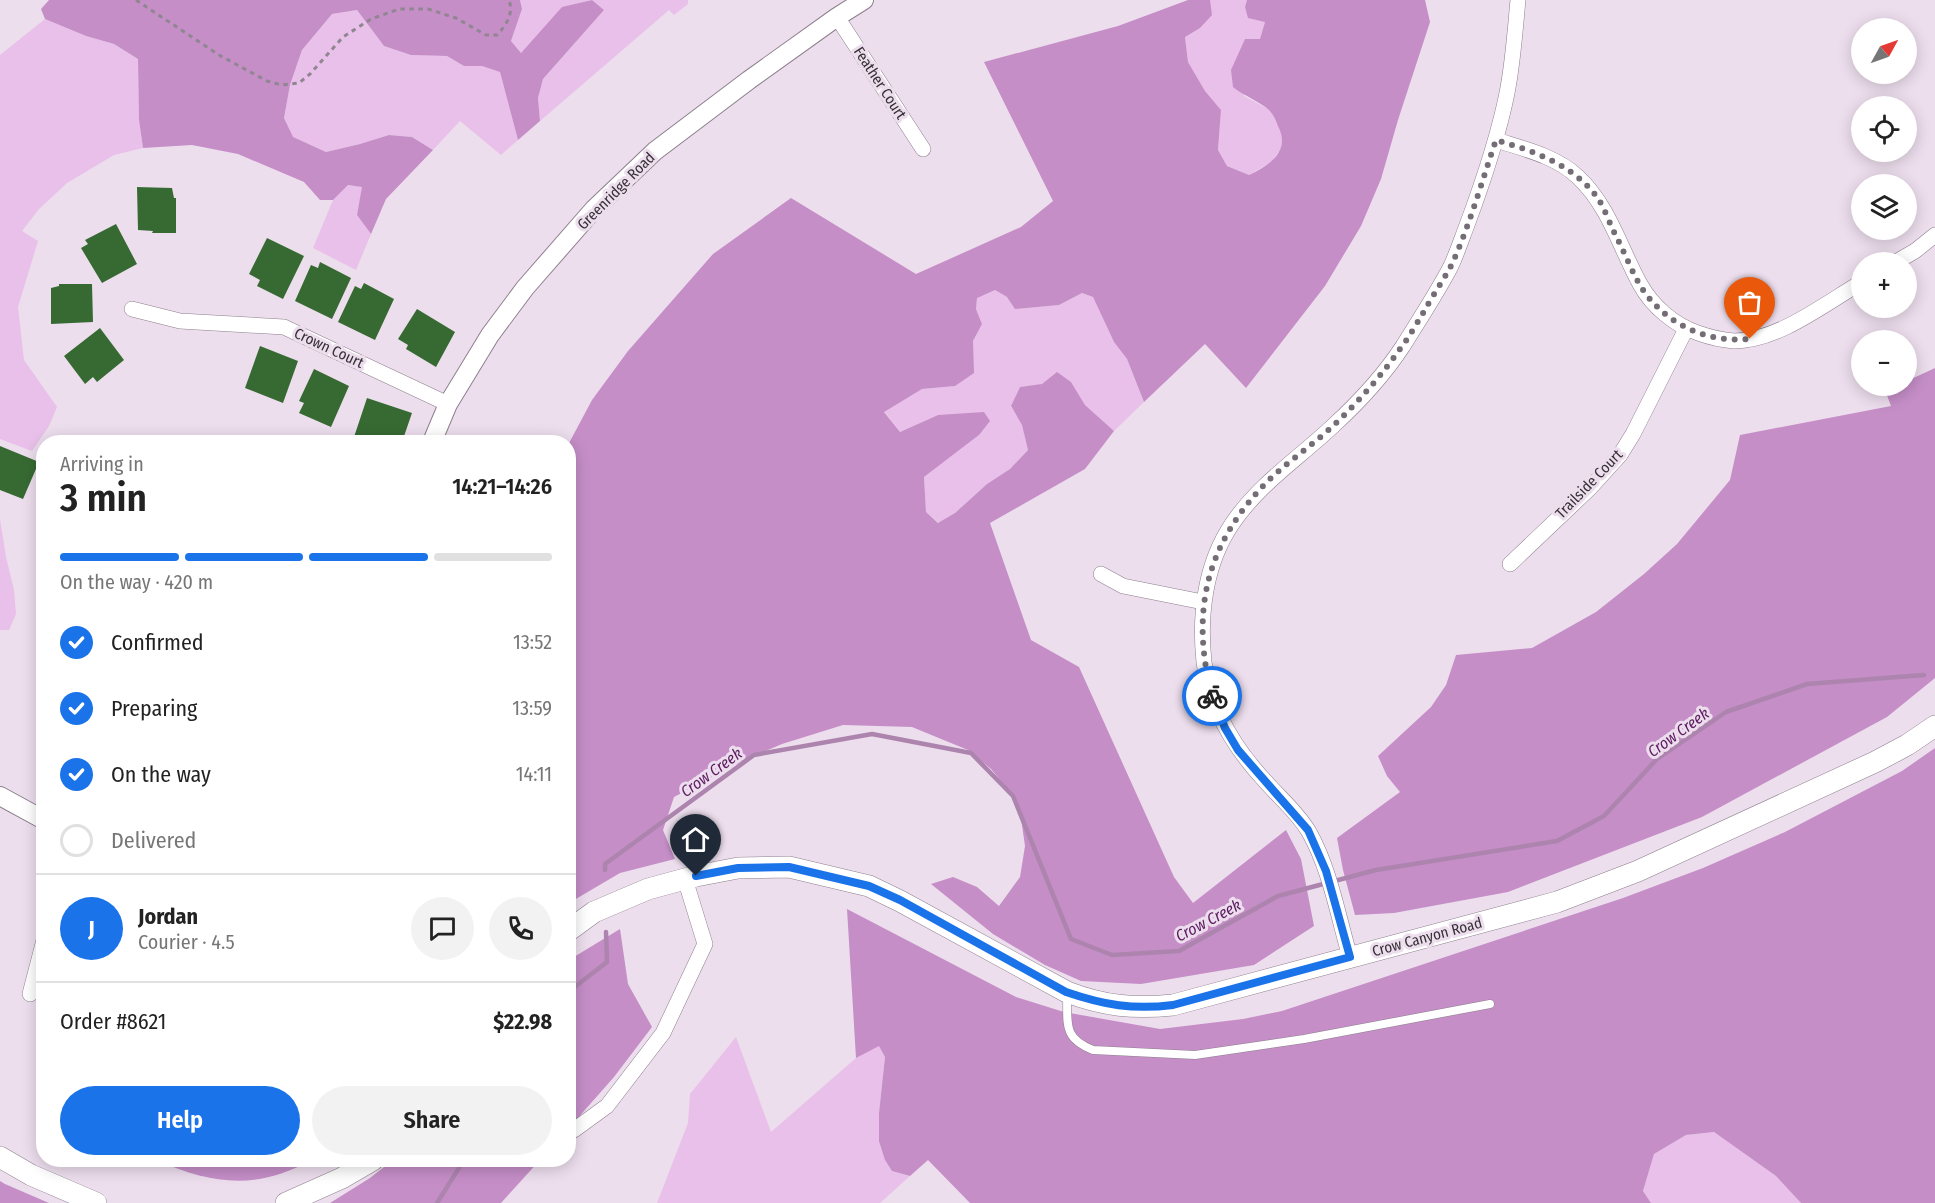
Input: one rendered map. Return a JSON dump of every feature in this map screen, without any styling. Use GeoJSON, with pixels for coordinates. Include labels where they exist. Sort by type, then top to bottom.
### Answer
{"type":"FeatureCollection","features":[{"type":"Feature","properties":{"kind":"main road","name":"Crow Canyon Road"},"geometry":{"type":"LineString","coordinates":[[576,926],[594,912],[648,889],[738,868],[789,867],[869,886],[900,900],[1066,992],[1094,1002],[1113,1005],[1144,1008],[1173,1005],[1557,902],[1638,871],[1875,762],[1907,745],[1935,726]]}},
{"type":"Feature","properties":{"kind":"main road"},"geometry":{"type":"LineString","coordinates":[[0,1157],[31,1175],[96,1203]]}},
{"type":"Feature","properties":{"kind":"main road"},"geometry":{"type":"LineString","coordinates":[[286,1203],[361,1167]]}},
{"type":"Feature","properties":{"kind":"street","name":"Greenridge Road"},"geometry":{"type":"LineString","coordinates":[[435,435],[448,404],[489,335],[525,288],[602,201],[655,151],[837,17],[864,0]]}},
{"type":"Feature","properties":{"kind":"street"},"geometry":{"type":"LineString","coordinates":[[1350,957],[1326,871],[1308,830],[1238,750],[1218,713],[1204,664],[1203,602],[1213,563],[1230,526],[1270,479],[1334,425],[1366,393],[1401,348],[1451,265],[1474,207],[1496,140],[1507,92],[1518,0]]}},
{"type":"Feature","properties":{"kind":"street","name":"Feather Court"},"geometry":{"type":"LineString","coordinates":[[837,17],[923,149]]}},
{"type":"Feature","properties":{"kind":"street"},"geometry":{"type":"LineString","coordinates":[[1496,140],[1549,158],[1577,176],[1597,198],[1641,286],[1656,306],[1686,329],[1733,340],[1767,335],[1851,288]]}},
{"type":"Feature","properties":{"kind":"street"},"geometry":{"type":"LineString","coordinates":[[1913,252],[1935,235]]}},
{"type":"Feature","properties":{"kind":"street","name":"Crown Court"},"geometry":{"type":"LineString","coordinates":[[132,309],[180,321],[284,327],[448,404]]}},
{"type":"Feature","properties":{"kind":"street","name":"Trailside Court"},"geometry":{"type":"LineString","coordinates":[[1510,564],[1591,487],[1620,455],[1686,329]]}},
{"type":"Feature","properties":{"kind":"street"},"geometry":{"type":"LineString","coordinates":[[1101,574],[1123,586],[1203,602]]}},
{"type":"Feature","properties":{"kind":"street"},"geometry":{"type":"LineString","coordinates":[[0,796],[36,816]]}},
{"type":"Feature","properties":{"kind":"street"},"geometry":{"type":"LineString","coordinates":[[576,1129],[607,1106],[663,1033],[705,944],[685,879]]}},
{"type":"Feature","properties":{"kind":"street"},"geometry":{"type":"LineString","coordinates":[[30,994],[36,971]]}},
{"type":"Feature","properties":{"kind":"lane"},"geometry":{"type":"LineString","coordinates":[[1066,992],[1069,1031],[1078,1044],[1094,1050],[1195,1055],[1304,1039],[1490,1004]]}},
{"type":"Feature","properties":{"kind":"path"},"geometry":{"type":"LineString","coordinates":[[136,0],[219,55],[267,81],[282,86],[299,83],[343,37],[371,19],[399,9],[428,9],[456,18],[486,35],[497,35],[507,24],[512,7],[509,0]]}},
{"type":"Feature","properties":{"kind":"shaded area"},"geometry":{"type":"Polygon","coordinates":[[[49,0],[520,0],[522,9],[511,41],[521,53],[562,7],[592,0],[604,10],[543,79],[538,98],[540,121],[518,140],[500,72],[482,66],[464,66],[447,56],[411,55],[384,46],[357,10],[332,14],[302,50],[290,85],[284,118],[293,137],[326,152],[389,135],[412,137],[433,150],[386,199],[371,234],[357,215],[362,187],[348,185],[333,200],[320,200],[304,182],[238,154],[192,145],[143,148],[139,120],[138,59],[114,44],[86,36],[45,19],[41,9],[49,0]]]}},
{"type":"Feature","properties":{"kind":"shaded area"},"geometry":{"type":"Polygon","coordinates":[[[520,0],[591,0],[562,8],[521,53],[511,41],[522,9],[520,0]]]}},
{"type":"Feature","properties":{"kind":"shaded area"},"geometry":{"type":"Polygon","coordinates":[[[592,0],[688,0],[688,4],[674,15],[669,10],[540,121],[538,98],[543,79],[604,10],[592,0]]]}},
{"type":"Feature","properties":{"kind":"shaded area"},"geometry":{"type":"Polygon","coordinates":[[[1188,0],[1210,0],[1212,15],[1200,28],[1185,37],[1188,62],[1205,91],[1221,110],[1218,150],[1227,166],[1249,175],[1271,162],[1282,143],[1281,135],[1270,112],[1233,87],[1231,70],[1245,39],[1260,39],[1265,22],[1248,18],[1245,7],[1247,0],[1425,0],[1430,22],[1381,179],[1361,226],[1325,286],[1246,388],[1205,344],[1144,402],[1127,359],[1114,342],[1093,297],[1082,293],[1059,305],[1015,309],[1007,297],[995,290],[977,298],[976,309],[982,324],[973,341],[974,373],[955,386],[922,389],[884,412],[900,432],[938,415],[984,412],[990,421],[979,435],[924,477],[926,512],[938,523],[955,513],[987,484],[1010,469],[1028,450],[1022,425],[1011,406],[1020,387],[1042,384],[1057,372],[1071,382],[1085,405],[1114,431],[1085,469],[990,523],[1031,640],[1079,667],[1174,877],[1193,903],[1286,830],[1301,859],[1314,926],[1254,965],[1141,984],[1081,981],[1045,965],[993,934],[931,884],[953,877],[977,887],[999,906],[1020,877],[1025,846],[1020,811],[1011,793],[991,769],[968,750],[912,727],[843,725],[782,744],[747,759],[674,797],[663,830],[675,859],[620,873],[576,899],[576,435],[573,435],[592,400],[628,351],[713,254],[791,198],[916,274],[1021,227],[1053,201],[984,62],[1118,26],[1188,0]]]}},
{"type":"Feature","properties":{"kind":"shaded area"},"geometry":{"type":"Polygon","coordinates":[[[1210,0],[1247,0],[1245,8],[1265,22],[1260,39],[1245,39],[1240,51],[1244,96],[1270,110],[1284,137],[1281,149],[1271,162],[1249,175],[1227,166],[1218,150],[1221,110],[1205,91],[1188,62],[1185,36],[1200,28],[1211,15],[1210,0]]]}},
{"type":"Feature","properties":{"kind":"shaded area"},"geometry":{"type":"Polygon","coordinates":[[[357,10],[384,46],[411,55],[447,56],[464,66],[482,66],[500,72],[518,140],[501,155],[460,121],[433,150],[412,137],[389,135],[326,152],[293,138],[284,118],[290,85],[302,50],[332,14],[357,10]]]}},
{"type":"Feature","properties":{"kind":"shaded area"},"geometry":{"type":"Polygon","coordinates":[[[45,19],[86,36],[114,44],[138,59],[139,120],[143,148],[114,155],[67,183],[39,209],[22,231],[38,241],[18,307],[24,360],[57,407],[43,435],[36,435],[36,445],[32,451],[0,439],[0,55],[45,19]]]}},
{"type":"Feature","properties":{"kind":"shaded area"},"geometry":{"type":"Polygon","coordinates":[[[348,185],[363,187],[357,215],[371,234],[356,270],[313,248],[333,200],[348,185]]]}},
{"type":"Feature","properties":{"kind":"shaded area"},"geometry":{"type":"Polygon","coordinates":[[[995,290],[1007,297],[1016,309],[1059,305],[1082,293],[1093,297],[1114,342],[1127,359],[1144,402],[1114,431],[1085,405],[1071,382],[1020,387],[1011,407],[1022,424],[1028,450],[1010,469],[987,484],[955,513],[939,523],[926,512],[924,477],[979,435],[938,415],[900,432],[884,411],[922,389],[955,386],[972,358],[973,341],[982,324],[976,309],[977,297],[995,290]]]}},
{"type":"Feature","properties":{"kind":"shaded area"},"geometry":{"type":"Polygon","coordinates":[[[1935,368],[1935,678],[1887,717],[1702,817],[1508,892],[1394,913],[1355,915],[1337,838],[1400,792],[1387,776],[1378,756],[1431,707],[1446,685],[1456,655],[1532,648],[1596,612],[1677,544],[1730,480],[1740,435],[1891,406],[1887,396],[1917,396],[1917,376],[1935,368]]]}},
{"type":"Feature","properties":{"kind":"shaded area"},"geometry":{"type":"Polygon","coordinates":[[[0,519],[14,590],[16,614],[9,630],[0,630],[0,519]]]}},
{"type":"Feature","properties":{"kind":"shaded area"},"geometry":{"type":"Polygon","coordinates":[[[1935,748],[1935,1203],[1801,1203],[1776,1176],[1714,1132],[1686,1135],[1654,1154],[1643,1191],[1651,1203],[970,1203],[928,1160],[910,1176],[892,1171],[885,1160],[879,1141],[879,1113],[885,1057],[879,1046],[856,1058],[847,909],[1016,997],[1064,1012],[1160,1029],[1243,1019],[1282,1011],[1623,898],[1703,868],[1785,832],[1902,771],[1935,748]]]}},
{"type":"Feature","properties":{"kind":"shaded area"},"geometry":{"type":"Polygon","coordinates":[[[620,929],[628,984],[652,1027],[614,1077],[576,1120],[576,956],[620,929]]]}},
{"type":"Feature","properties":{"kind":"shaded area"},"geometry":{"type":"Polygon","coordinates":[[[736,1037],[771,1132],[856,1058],[879,1045],[885,1057],[879,1113],[892,1171],[910,1176],[880,1203],[657,1203],[688,1123],[690,1094],[736,1037]]]}},
{"type":"Feature","properties":{"kind":"shaded area"},"geometry":{"type":"Polygon","coordinates":[[[1714,1132],[1776,1176],[1801,1203],[1651,1203],[1643,1191],[1654,1154],[1686,1135],[1714,1132]]]}},
{"type":"Feature","properties":{"kind":"shaded area"},"geometry":{"type":"Polygon","coordinates":[[[173,1167],[297,1167],[271,1176],[234,1181],[215,1179],[173,1167]]]}},
{"type":"Feature","properties":{"kind":"shaded area"},"geometry":{"type":"Polygon","coordinates":[[[384,1167],[534,1167],[501,1203],[330,1203],[384,1167]]]}},
{"type":"Feature","properties":{"kind":"shaded area"},"geometry":{"type":"Polygon","coordinates":[[[0,1181],[5,1184],[49,1203],[0,1203],[0,1181]]]}},
{"type":"Feature","properties":{"kind":"building"},"geometry":{"type":"Polygon","coordinates":[[[137,187],[172,188],[174,198],[176,198],[176,233],[152,233],[153,231],[138,230],[137,187]]]}},
{"type":"Feature","properties":{"kind":"building"},"geometry":{"type":"Polygon","coordinates":[[[116,224],[137,264],[102,283],[81,248],[88,244],[85,240],[116,224]]]}},
{"type":"Feature","properties":{"kind":"building"},"geometry":{"type":"Polygon","coordinates":[[[267,238],[304,256],[283,299],[257,286],[260,280],[249,274],[267,238]]]}},
{"type":"Feature","properties":{"kind":"building"},"geometry":{"type":"Polygon","coordinates":[[[320,262],[351,278],[332,319],[295,301],[311,265],[318,268],[320,262]]]}},
{"type":"Feature","properties":{"kind":"building"},"geometry":{"type":"Polygon","coordinates":[[[364,283],[394,299],[375,340],[338,322],[355,286],[361,289],[364,283]]]}},
{"type":"Feature","properties":{"kind":"building"},"geometry":{"type":"Polygon","coordinates":[[[59,284],[92,284],[93,322],[51,324],[51,288],[59,284]]]}},
{"type":"Feature","properties":{"kind":"building"},"geometry":{"type":"Polygon","coordinates":[[[417,309],[455,332],[436,367],[406,349],[408,345],[398,339],[417,309]]]}},
{"type":"Feature","properties":{"kind":"building"},"geometry":{"type":"Polygon","coordinates":[[[100,328],[124,360],[97,382],[93,377],[85,384],[64,356],[100,328]]]}},
{"type":"Feature","properties":{"kind":"building"},"geometry":{"type":"Polygon","coordinates":[[[260,346],[298,361],[283,403],[245,388],[260,346]]]}},
{"type":"Feature","properties":{"kind":"building"},"geometry":{"type":"Polygon","coordinates":[[[314,369],[349,386],[331,427],[299,413],[304,403],[299,401],[314,369]]]}},
{"type":"Feature","properties":{"kind":"building"},"geometry":{"type":"Polygon","coordinates":[[[367,398],[412,413],[404,435],[355,435],[367,398]]]}},
{"type":"Feature","properties":{"kind":"building"},"geometry":{"type":"Polygon","coordinates":[[[0,446],[36,461],[36,469],[23,499],[0,490],[0,446]]]}},
{"type":"Feature","properties":{"kind":"waterway","name":"Crow Creek"},"geometry":{"type":"LineString","coordinates":[[605,870],[605,864],[754,755],[872,734],[971,753],[1013,796],[1071,939],[1112,955],[1179,951],[1278,896],[1376,870],[1557,841],[1604,816],[1657,759],[1726,712],[1807,684],[1924,675]]}},
{"type":"Feature","properties":{"kind":"waterway","name":"Crow Creek"},"geometry":{"type":"LineString","coordinates":[[576,986],[607,962],[606,932]]}},
{"type":"Feature","properties":{"kind":"waterway","name":"Crow Creek"},"geometry":{"type":"LineString","coordinates":[[437,1203],[460,1167]]}},
{"type":"Feature","properties":{"kind":"way so far"},"geometry":{"type":"LineString","coordinates":[[1212,696],[1204,664],[1203,602],[1213,563],[1230,526],[1270,479],[1334,425],[1366,393],[1401,348],[1451,265],[1474,207],[1496,140],[1549,158],[1577,176],[1597,198],[1641,286],[1656,306],[1671,319],[1686,329],[1709,336],[1733,340],[1750,339]]}},
{"type":"Feature","properties":{"kind":"route"},"geometry":{"type":"LineString","coordinates":[[696,876],[738,868],[789,867],[869,886],[900,900],[1066,992],[1094,1002],[1113,1005],[1144,1008],[1173,1005],[1350,957],[1326,871],[1308,830],[1238,750],[1225,728],[1212,696]]}}]}
